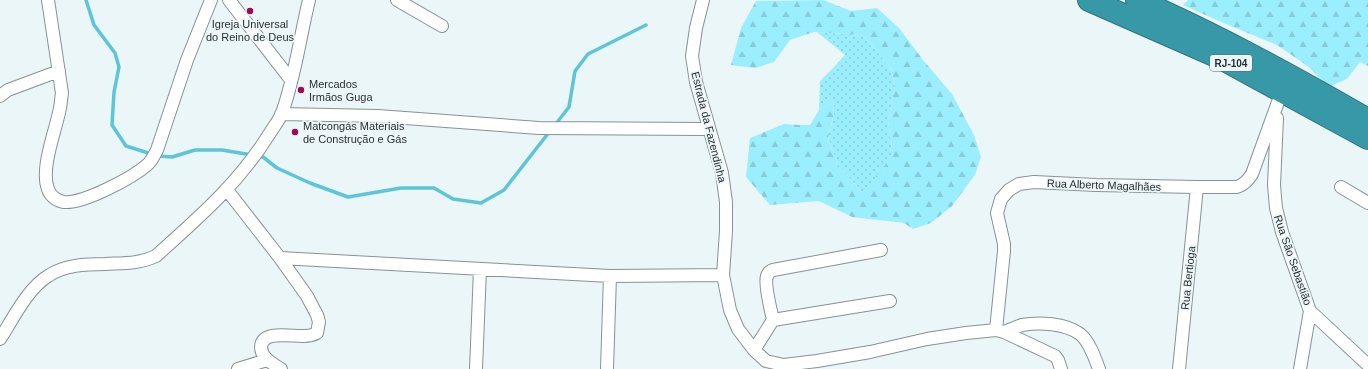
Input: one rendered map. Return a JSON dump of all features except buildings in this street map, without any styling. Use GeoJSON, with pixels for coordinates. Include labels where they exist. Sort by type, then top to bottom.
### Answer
{"type":"FeatureCollection","features":[{"type":"Feature","properties":{"kind":"highway","name":"RJ-104"},"geometry":{"type":"LineString","coordinates":[[1089,0],[1221,58],[1280,98],[1368,138]]}},
{"type":"Feature","properties":{"kind":"highway","name":"RJ-104"},"geometry":{"type":"LineString","coordinates":[[1137,0],[1174,16],[1282,71],[1368,120]]}},
{"type":"Feature","properties":{"kind":"street"},"geometry":{"type":"LineString","coordinates":[[48,0],[62,93],[60,108],[46,166],[45,179],[48,190],[55,199],[64,202],[87,198],[131,176],[147,165],[154,155],[187,60],[211,0]]}},
{"type":"Feature","properties":{"kind":"street"},"geometry":{"type":"LineString","coordinates":[[229,0],[291,80]]}},
{"type":"Feature","properties":{"kind":"street"},"geometry":{"type":"LineString","coordinates":[[0,339],[32,290],[48,276],[64,268],[83,264],[130,263],[148,260],[156,256],[196,221],[227,190],[260,148],[281,114],[291,80],[309,0]]}},
{"type":"Feature","properties":{"kind":"street"},"geometry":{"type":"LineString","coordinates":[[397,0],[442,26]]}},
{"type":"Feature","properties":{"kind":"street","name":"Estrada da Fazendinha"},"geometry":{"type":"LineString","coordinates":[[703,0],[696,28],[692,56],[696,82],[708,129],[722,173],[726,202],[723,275],[730,310],[738,329],[754,350],[766,360],[782,367],[870,352],[927,338],[966,332],[1000,331],[1022,326],[1042,324],[1057,325],[1069,328],[1080,334],[1088,345],[1099,369]]}},
{"type":"Feature","properties":{"kind":"street"},"geometry":{"type":"LineString","coordinates":[[3,90],[59,71]]}},
{"type":"Feature","properties":{"kind":"street","name":"Rua Alberto Magalhães"},"geometry":{"type":"LineString","coordinates":[[1000,331],[1004,244],[997,213],[1001,199],[1009,190],[1020,184],[1034,182],[1096,185],[1238,187],[1243,185],[1248,180],[1260,154],[1280,98]]}},
{"type":"Feature","properties":{"kind":"street","name":"Rua São Sebastião"},"geometry":{"type":"LineString","coordinates":[[1280,98],[1274,161],[1274,185],[1276,208],[1282,232],[1310,311],[1368,365]]}},
{"type":"Feature","properties":{"kind":"street"},"geometry":{"type":"LineString","coordinates":[[281,114],[378,116],[539,128],[708,129]]}},
{"type":"Feature","properties":{"kind":"street","name":"Rua Bertioga"},"geometry":{"type":"LineString","coordinates":[[1179,369],[1197,187]]}},
{"type":"Feature","properties":{"kind":"street"},"geometry":{"type":"LineString","coordinates":[[1341,187],[1368,202]]}},
{"type":"Feature","properties":{"kind":"street"},"geometry":{"type":"LineString","coordinates":[[227,190],[280,258],[313,307],[319,322],[317,333],[312,335],[275,335],[269,336],[264,340],[261,347],[263,355],[267,360],[281,369]]}},
{"type":"Feature","properties":{"kind":"street"},"geometry":{"type":"LineString","coordinates":[[754,350],[773,320],[766,283],[766,276],[769,272],[793,266],[881,250]]}},
{"type":"Feature","properties":{"kind":"street"},"geometry":{"type":"LineString","coordinates":[[280,258],[610,276],[723,275]]}},
{"type":"Feature","properties":{"kind":"street"},"geometry":{"type":"LineString","coordinates":[[476,369],[480,269]]}},
{"type":"Feature","properties":{"kind":"street"},"geometry":{"type":"LineString","coordinates":[[607,369],[610,276]]}},
{"type":"Feature","properties":{"kind":"street"},"geometry":{"type":"LineString","coordinates":[[773,320],[890,301]]}},
{"type":"Feature","properties":{"kind":"street"},"geometry":{"type":"LineString","coordinates":[[1300,369],[1310,311]]}},
{"type":"Feature","properties":{"kind":"street","name":"Estrada da Fazendinha"},"geometry":{"type":"LineString","coordinates":[[1000,331],[1055,356],[1061,369]]}},
{"type":"Feature","properties":{"kind":"street"},"geometry":{"type":"LineString","coordinates":[[238,369],[267,360]]}},
{"type":"Feature","properties":{"kind":"green space"},"geometry":{"type":"Polygon","coordinates":[[[823,0],[851,11],[877,8],[900,29],[923,60],[952,94],[974,135],[981,157],[975,175],[952,206],[931,223],[913,229],[904,223],[852,217],[819,201],[770,205],[746,177],[750,138],[784,124],[810,125],[819,110],[833,97],[834,114],[828,138],[838,165],[863,193],[893,155],[888,120],[895,85],[890,67],[863,35],[814,32],[790,40],[774,62],[755,68],[731,65],[741,28],[756,1],[823,0]]]}},
{"type":"Feature","properties":{"kind":"green space"},"geometry":{"type":"Polygon","coordinates":[[[1188,0],[1368,0],[1368,66],[1360,62],[1347,79],[1328,87],[1309,67],[1277,45],[1183,5],[1188,0]]]}},
{"type":"Feature","properties":{"kind":"green space"},"geometry":{"type":"Polygon","coordinates":[[[817,32],[863,35],[890,67],[895,85],[888,120],[893,155],[864,194],[838,165],[828,138],[834,114],[833,98],[819,110],[820,81],[845,55],[817,32]]]}},
{"type":"Feature","properties":{"kind":"waterway"},"geometry":{"type":"LineString","coordinates":[[86,0],[94,25],[115,53],[119,67],[114,92],[112,125],[126,146],[158,156],[172,157],[195,150],[222,150],[252,155]]}},
{"type":"Feature","properties":{"kind":"waterway"},"geometry":{"type":"LineString","coordinates":[[555,125],[569,107],[575,71],[588,54],[646,25]]}},
{"type":"Feature","properties":{"kind":"waterway"},"geometry":{"type":"LineString","coordinates":[[258,156],[263,157],[277,168],[310,183],[348,197],[401,188],[434,188],[453,199],[481,203],[504,190],[550,131]]}},
{"type":"Feature","properties":{"kind":"place","name":"Igreja Universal do Reino de Deus"},"geometry":{"type":"Point","coordinates":[250,11]}},
{"type":"Feature","properties":{"kind":"place","name":"Mercados Irmãos Guga"},"geometry":{"type":"Point","coordinates":[301,90]}},
{"type":"Feature","properties":{"kind":"place","name":"Matcongás Materiais de Construção e Gás"},"geometry":{"type":"Point","coordinates":[295,132]}}]}
